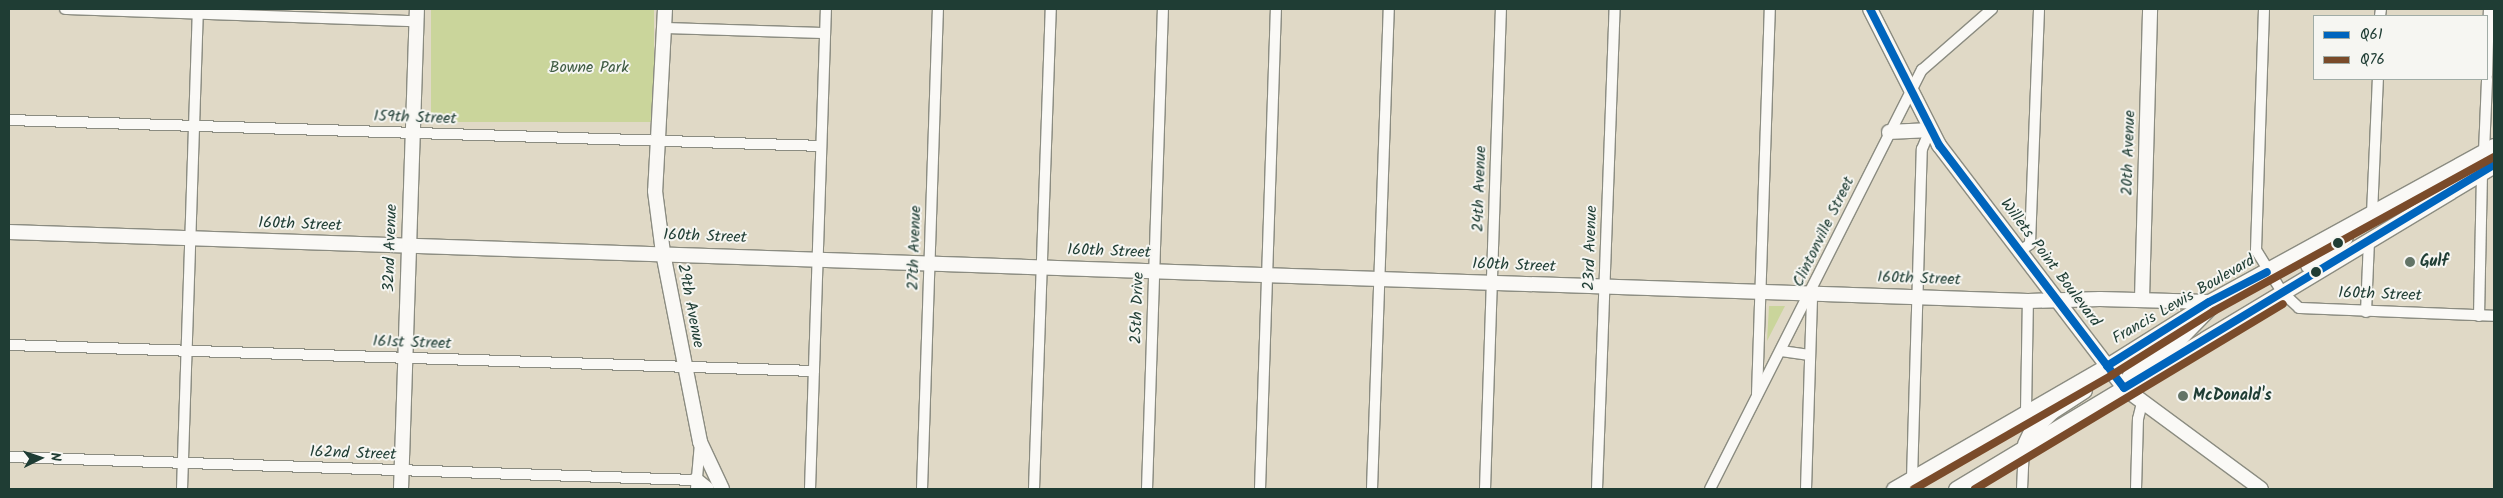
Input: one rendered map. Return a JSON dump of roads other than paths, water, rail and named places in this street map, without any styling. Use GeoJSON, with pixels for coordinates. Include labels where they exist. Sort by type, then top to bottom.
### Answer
{"type":"FeatureCollection","features":[{"type":"Feature","properties":{"kind":"main road","name":"Francis Lewis Boulevard"},"geometry":{"type":"LineString","coordinates":[[1956,489],[2024,446],[2124,388],[2372,214],[2489,149]]}},
{"type":"Feature","properties":{"kind":"main road","name":"Francis Lewis Boulevard"},"geometry":{"type":"LineString","coordinates":[[1894,489],[2107,366],[2214,300],[2276,282],[2369,240],[2488,168]]}},
{"type":"Feature","properties":{"kind":"main road"},"geometry":{"type":"LineString","coordinates":[[2276,282],[2288,277],[2322,256],[2372,214]]}},
{"type":"Feature","properties":{"kind":"main road"},"geometry":{"type":"LineString","coordinates":[[2124,388],[2132,371],[2172,346],[2214,300]]}},
{"type":"Feature","properties":{"kind":"main road"},"geometry":{"type":"LineString","coordinates":[[2024,446],[2031,431],[2052,411],[2098,382],[2107,366]]}},
{"type":"Feature","properties":{"kind":"street"},"geometry":{"type":"LineString","coordinates":[[65,9],[417,15]]}},
{"type":"Feature","properties":{"kind":"street","name":"29th Avenue"},"geometry":{"type":"LineString","coordinates":[[665,9],[656,141],[655,191],[663,253],[700,442],[696,485]]}},
{"type":"Feature","properties":{"kind":"street"},"geometry":{"type":"LineString","coordinates":[[810,489],[826,9]]}},
{"type":"Feature","properties":{"kind":"street","name":"27th Avenue"},"geometry":{"type":"LineString","coordinates":[[922,489],[938,9]]}},
{"type":"Feature","properties":{"kind":"street"},"geometry":{"type":"LineString","coordinates":[[1034,489],[1051,9]]}},
{"type":"Feature","properties":{"kind":"street","name":"25th Drive"},"geometry":{"type":"LineString","coordinates":[[1147,489],[1163,9]]}},
{"type":"Feature","properties":{"kind":"street"},"geometry":{"type":"LineString","coordinates":[[1260,489],[1276,9]]}},
{"type":"Feature","properties":{"kind":"street"},"geometry":{"type":"LineString","coordinates":[[1372,489],[1389,9]]}},
{"type":"Feature","properties":{"kind":"street","name":"24th Avenue"},"geometry":{"type":"LineString","coordinates":[[1485,489],[1501,9]]}},
{"type":"Feature","properties":{"kind":"street","name":"23rd Avenue"},"geometry":{"type":"LineString","coordinates":[[1597,489],[1615,9]]}},
{"type":"Feature","properties":{"kind":"street"},"geometry":{"type":"LineString","coordinates":[[1757,398],[1759,291],[1770,9]]}},
{"type":"Feature","properties":{"kind":"street","name":"Willets Point Boulevard"},"geometry":{"type":"LineString","coordinates":[[1870,9],[1939,145],[2124,388],[2256,488]]}},
{"type":"Feature","properties":{"kind":"street","name":"Clintonville Street"},"geometry":{"type":"LineString","coordinates":[[1710,489],[1812,292],[1889,132],[1922,70],[1992,9]]}},
{"type":"Feature","properties":{"kind":"street"},"geometry":{"type":"LineString","coordinates":[[2020,251],[2030,244],[2039,9]]}},
{"type":"Feature","properties":{"kind":"street","name":"20th Avenue"},"geometry":{"type":"LineString","coordinates":[[2142,299],[2150,9]]}},
{"type":"Feature","properties":{"kind":"street","name":"160th Street"},"geometry":{"type":"LineString","coordinates":[[2264,9],[2256,250],[2276,282],[2299,308],[2494,316]]}},
{"type":"Feature","properties":{"kind":"street"},"geometry":{"type":"LineString","coordinates":[[2488,43],[2489,9]]}},
{"type":"Feature","properties":{"kind":"street"},"geometry":{"type":"LineString","coordinates":[[182,489],[198,11]]}},
{"type":"Feature","properties":{"kind":"street","name":"32nd Avenue"},"geometry":{"type":"LineString","coordinates":[[401,489],[417,15]]}},
{"type":"Feature","properties":{"kind":"street"},"geometry":{"type":"LineString","coordinates":[[663,28],[825,33]]}},
{"type":"Feature","properties":{"kind":"street"},"geometry":{"type":"LineString","coordinates":[[2372,214],[2378,80]]}},
{"type":"Feature","properties":{"kind":"street"},"geometry":{"type":"LineString","coordinates":[[2487,80],[2489,149]]}},
{"type":"Feature","properties":{"kind":"street","name":"159th Street"},"geometry":{"type":"LineString","coordinates":[[9,120],[821,146]]}},
{"type":"Feature","properties":{"kind":"street"},"geometry":{"type":"LineString","coordinates":[[1889,132],[1930,130],[1922,149],[1916,297],[1912,479]]}},
{"type":"Feature","properties":{"kind":"street"},"geometry":{"type":"LineString","coordinates":[[2479,316],[2488,168]]}},
{"type":"Feature","properties":{"kind":"street","name":"160th Street"},"geometry":{"type":"LineString","coordinates":[[9,232],[1812,292],[2028,301],[2214,300]]}},
{"type":"Feature","properties":{"kind":"street"},"geometry":{"type":"LineString","coordinates":[[2366,312],[2369,240]]}},
{"type":"Feature","properties":{"kind":"street"},"geometry":{"type":"LineString","coordinates":[[1806,489],[1812,292]]}},
{"type":"Feature","properties":{"kind":"street"},"geometry":{"type":"LineString","coordinates":[[2026,412],[2028,301]]}},
{"type":"Feature","properties":{"kind":"street","name":"161st Street"},"geometry":{"type":"LineString","coordinates":[[9,345],[814,371]]}},
{"type":"Feature","properties":{"kind":"street"},"geometry":{"type":"LineString","coordinates":[[1781,351],[1810,355]]}},
{"type":"Feature","properties":{"kind":"street"},"geometry":{"type":"LineString","coordinates":[[2136,489],[2138,420],[2142,403]]}},
{"type":"Feature","properties":{"kind":"street"},"geometry":{"type":"LineString","coordinates":[[700,442],[722,489]]}},
{"type":"Feature","properties":{"kind":"street"},"geometry":{"type":"LineString","coordinates":[[2022,489],[2024,446]]}},
{"type":"Feature","properties":{"kind":"street","name":"162nd Street"},"geometry":{"type":"LineString","coordinates":[[9,458],[402,471],[696,485]]}},
{"type":"Feature","properties":{"kind":"street"},"geometry":{"type":"LineString","coordinates":[[696,485],[707,489]]}},
{"type":"Feature","properties":{"kind":"place","name":"Gulf"},"geometry":{"type":"Point","coordinates":[2410,262]}},
{"type":"Feature","properties":{"kind":"place","name":"McDonald's"},"geometry":{"type":"Point","coordinates":[2183,396]}},
{"type":"Feature","properties":{"kind":"park label","name":"Bowne Park"},"geometry":{"type":"Point","coordinates":[589,68]}}]}
